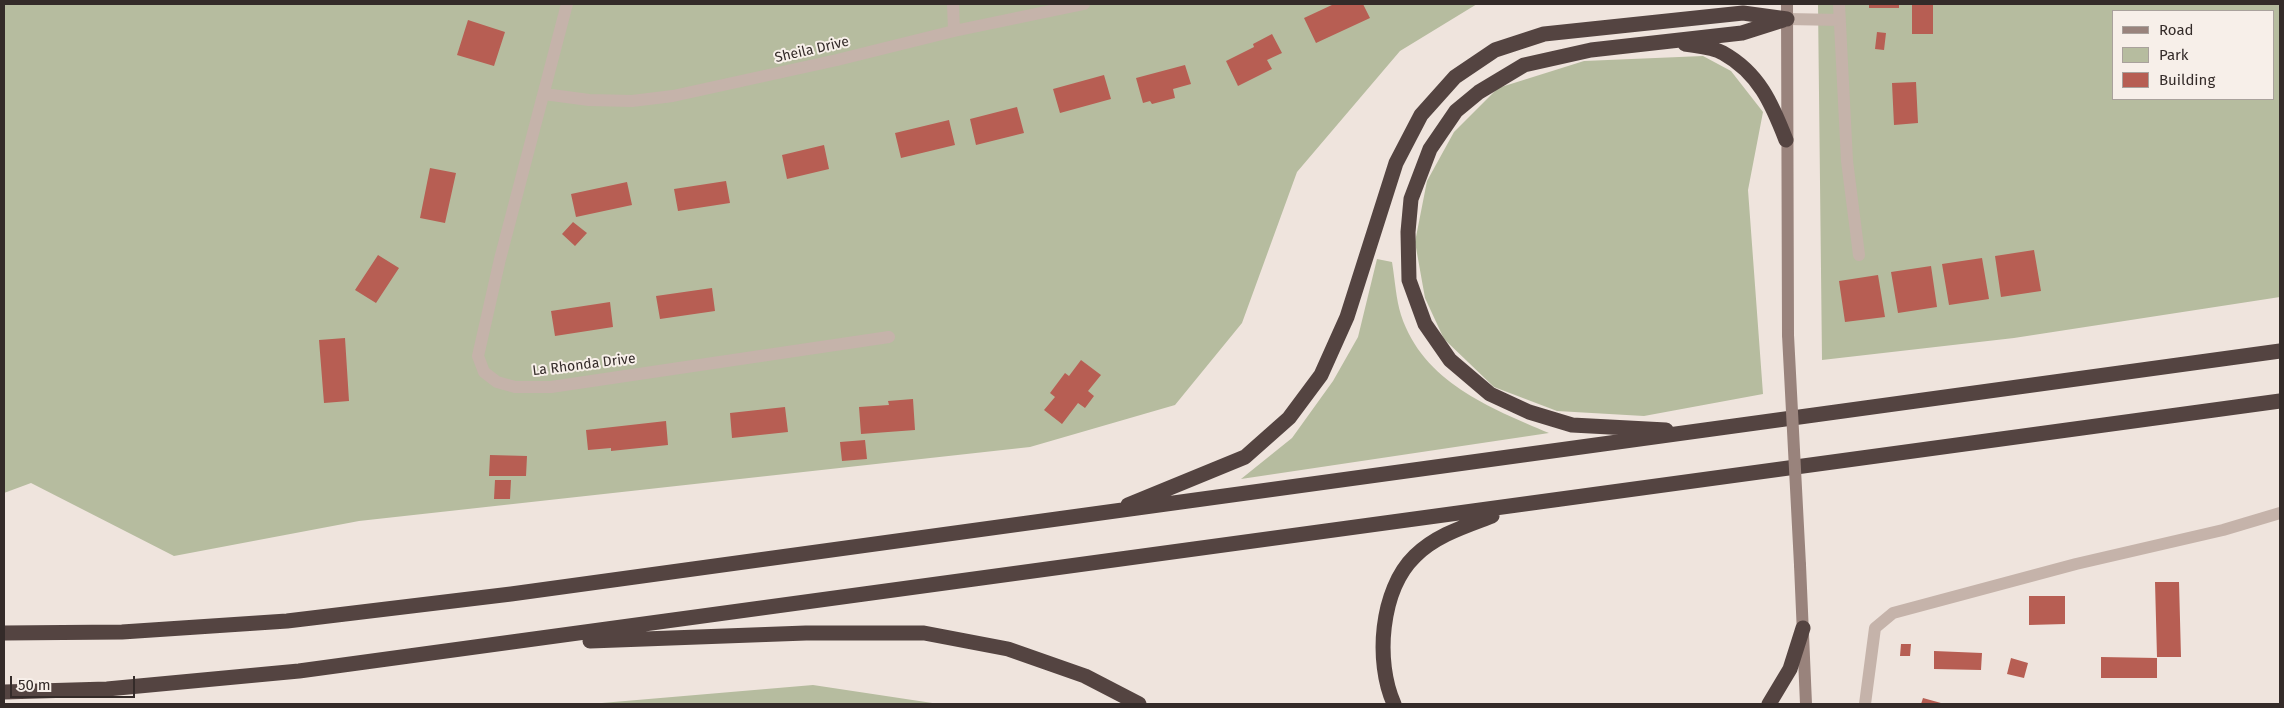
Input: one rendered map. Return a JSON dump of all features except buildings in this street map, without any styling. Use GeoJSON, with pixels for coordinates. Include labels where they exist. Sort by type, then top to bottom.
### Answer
{"type":"FeatureCollection","features":[{"type":"Feature","properties":{"kind":"highway"},"geometry":{"type":"LineString","coordinates":[[1677,19],[1727,4]]}},
{"type":"Feature","properties":{"kind":"highway"},"geometry":{"type":"LineString","coordinates":[[1105,514],[1195,479],[1245,457],[1289,418],[1321,375],[1347,317],[1396,163],[1421,115],[1455,77],[1495,50],[1544,34],[1677,19],[1787,11]]}},
{"type":"Feature","properties":{"kind":"highway"},"geometry":{"type":"LineString","coordinates":[[1701,432],[1572,425],[1529,412],[1490,394],[1450,360],[1425,324],[1409,280],[1408,232],[1411,199],[1430,149],[1456,111],[1479,92],[1524,65],[1591,50],[1742,33],[1787,11]]}},
{"type":"Feature","properties":{"kind":"highway"},"geometry":{"type":"LineString","coordinates":[[1674,41],[1722,52],[1750,73],[1770,100],[1786,140]]}},
{"type":"Feature","properties":{"kind":"highway"},"geometry":{"type":"LineString","coordinates":[[4,633],[122,632],[287,621],[511,594],[1105,514],[2280,351]]}},
{"type":"Feature","properties":{"kind":"highway"},"geometry":{"type":"LineString","coordinates":[[4,692],[107,689],[299,671],[1515,507],[2280,401]]}},
{"type":"Feature","properties":{"kind":"highway"},"geometry":{"type":"LineString","coordinates":[[1394,704],[1387,689],[1382,653],[1385,619],[1395,586],[1414,556],[1445,534],[1515,507]]}},
{"type":"Feature","properties":{"kind":"highway"},"geometry":{"type":"LineString","coordinates":[[1769,704],[1790,669],[1803,628]]}},
{"type":"Feature","properties":{"kind":"highway"},"geometry":{"type":"LineString","coordinates":[[506,644],[806,633],[924,633],[1008,649],[1085,676],[1139,704]]}},
{"type":"Feature","properties":{"kind":"main road"},"geometry":{"type":"LineString","coordinates":[[1787,11],[1788,334],[1806,704]]}},
{"type":"Feature","properties":{"kind":"street","name":"La Rhonda Drive"},"geometry":{"type":"LineString","coordinates":[[566,4],[500,259],[478,356],[484,372],[497,382],[515,387],[551,387],[889,337]]}},
{"type":"Feature","properties":{"kind":"street"},"geometry":{"type":"LineString","coordinates":[[953,4],[954,31]]}},
{"type":"Feature","properties":{"kind":"street","name":"Sheila Drive"},"geometry":{"type":"LineString","coordinates":[[544,94],[589,100],[615,101],[673,96],[827,62],[954,31],[1084,4]]}},
{"type":"Feature","properties":{"kind":"street"},"geometry":{"type":"LineString","coordinates":[[1839,4],[1847,160],[1859,255]]}},
{"type":"Feature","properties":{"kind":"street"},"geometry":{"type":"LineString","coordinates":[[1787,11],[1840,20]]}},
{"type":"Feature","properties":{"kind":"street"},"geometry":{"type":"LineString","coordinates":[[1865,704],[1875,628],[1893,613],[2076,564],[2223,530],[2280,513]]}},
{"type":"Feature","properties":{"kind":"green space"},"geometry":{"type":"Polygon","coordinates":[[[4,4],[1477,4],[1400,51],[1297,172],[1242,323],[1175,405],[1030,447],[359,521],[174,556],[31,483],[4,493],[4,4]]]}},
{"type":"Feature","properties":{"kind":"green space"},"geometry":{"type":"Polygon","coordinates":[[[1818,4],[2280,4],[2280,297],[2014,338],[1822,360],[1818,4]]]}},
{"type":"Feature","properties":{"kind":"green space"},"geometry":{"type":"Polygon","coordinates":[[[1703,56],[1731,71],[1763,112],[1748,190],[1763,394],[1644,416],[1557,411],[1494,387],[1444,339],[1425,298],[1415,242],[1427,181],[1454,132],[1498,88],[1584,61],[1703,56]]]}},
{"type":"Feature","properties":{"kind":"green space"},"geometry":{"type":"Polygon","coordinates":[[[1377,259],[1392,262],[1401,315],[1411,338],[1425,358],[1461,390],[1504,413],[1549,433],[1241,479],[1292,438],[1333,381],[1358,337],[1377,259]]]}},
{"type":"Feature","properties":{"kind":"green space"},"geometry":{"type":"Polygon","coordinates":[[[813,685],[939,704],[590,704],[813,685]]]}}]}
